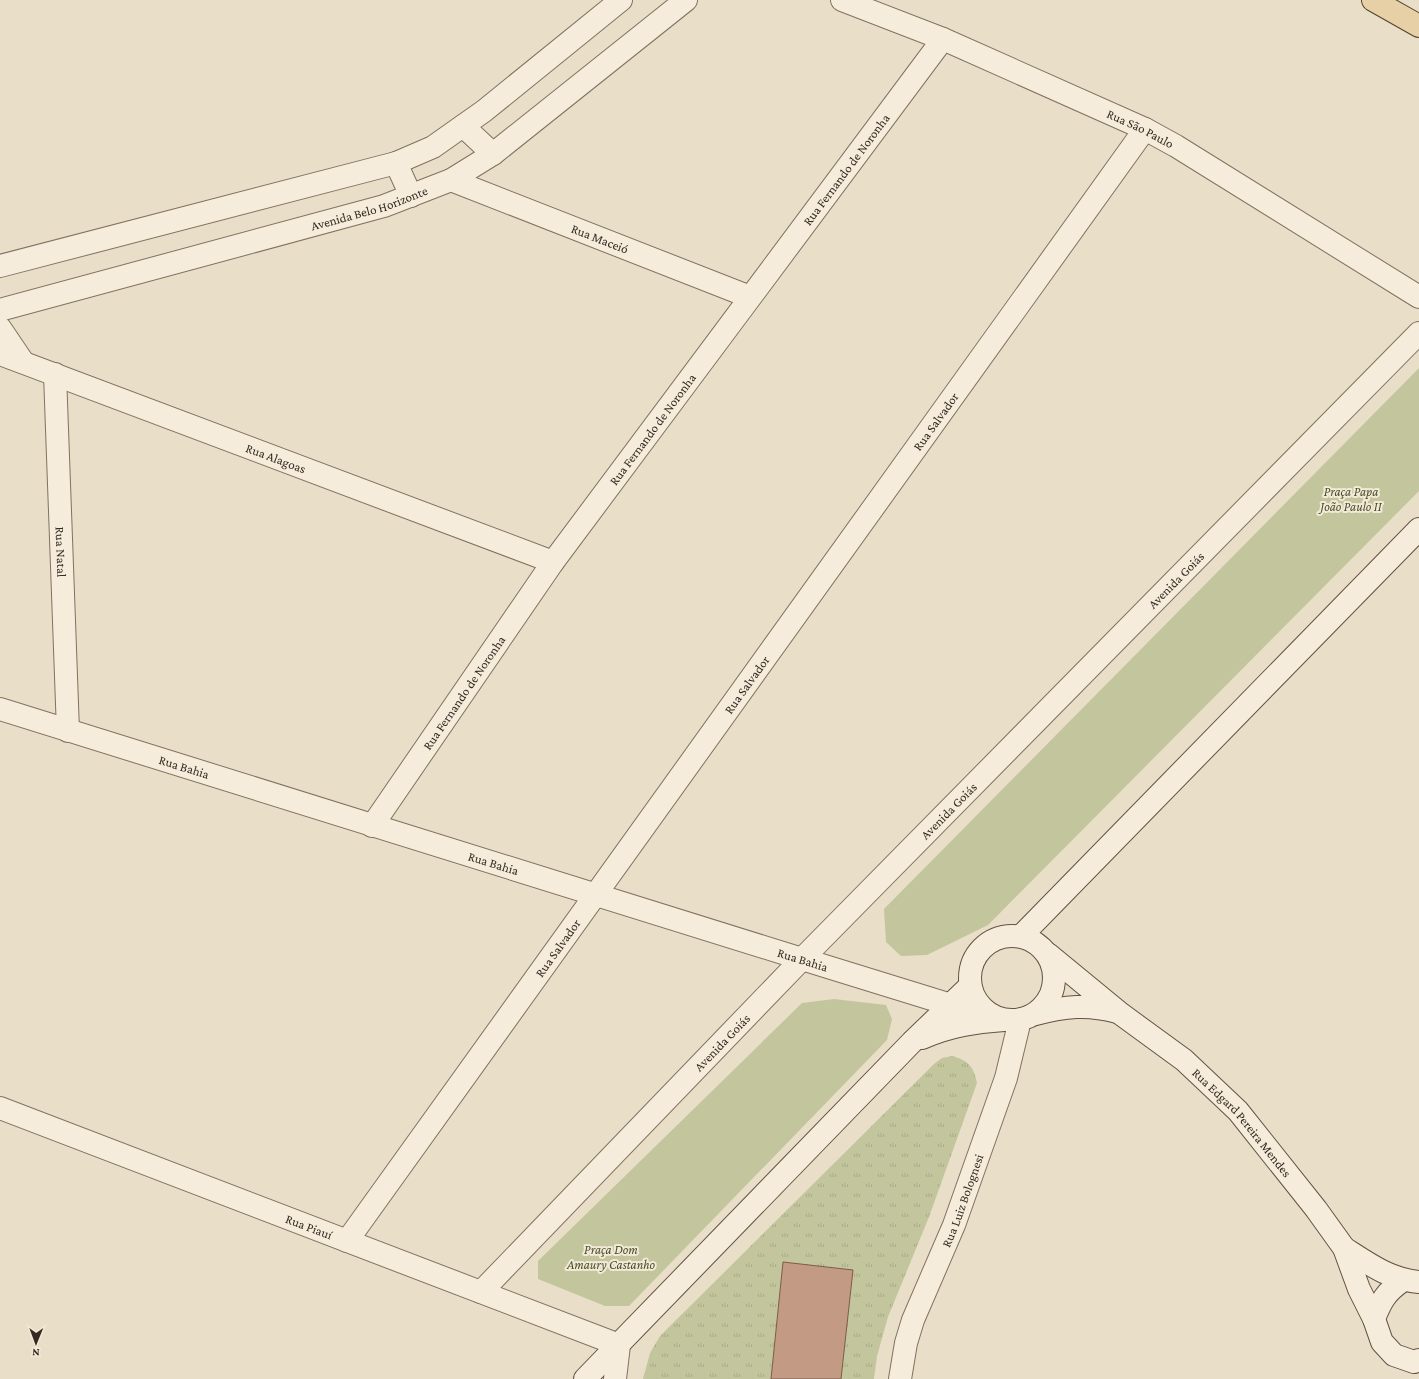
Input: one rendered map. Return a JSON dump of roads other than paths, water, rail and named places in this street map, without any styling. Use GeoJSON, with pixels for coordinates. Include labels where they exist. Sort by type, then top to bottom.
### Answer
{"type":"FeatureCollection","features":[{"type":"Feature","properties":{"kind":"main road"},"geometry":{"type":"LineString","coordinates":[[1373,0],[1419,26]]}},
{"type":"Feature","properties":{"kind":"street"},"geometry":{"type":"LineString","coordinates":[[0,266],[396,163],[433,147],[464,126],[620,0]]}},
{"type":"Feature","properties":{"kind":"street","name":"Avenida Belo Horizonte"},"geometry":{"type":"LineString","coordinates":[[0,310],[376,208],[451,180],[492,154],[686,0]]}},
{"type":"Feature","properties":{"kind":"street","name":"Rua São Paulo"},"geometry":{"type":"LineString","coordinates":[[842,0],[943,39],[1144,129],[1176,146],[1419,297]]}},
{"type":"Feature","properties":{"kind":"street","name":"Rua Fernando de Noronha"},"geometry":{"type":"LineString","coordinates":[[372,826],[553,562],[943,39]]}},
{"type":"Feature","properties":{"kind":"street"},"geometry":{"type":"LineString","coordinates":[[464,126],[492,154]]}},
{"type":"Feature","properties":{"kind":"street","name":"Rua Salvador"},"geometry":{"type":"LineString","coordinates":[[347,1241],[1144,129]]}},
{"type":"Feature","properties":{"kind":"street"},"geometry":{"type":"LineString","coordinates":[[396,163],[411,196]]}},
{"type":"Feature","properties":{"kind":"street","name":"Rua Maceió"},"geometry":{"type":"LineString","coordinates":[[451,180],[750,297]]}},
{"type":"Feature","properties":{"kind":"street"},"geometry":{"type":"LineString","coordinates":[[0,328],[22,362]]}},
{"type":"Feature","properties":{"kind":"street","name":"Avenida Goiás"},"geometry":{"type":"LineString","coordinates":[[481,1292],[802,959],[1419,333]]}},
{"type":"Feature","properties":{"kind":"street","name":"Rua Alagoas"},"geometry":{"type":"LineString","coordinates":[[0,354],[553,562]]}},
{"type":"Feature","properties":{"kind":"street","name":"Rua Natal"},"geometry":{"type":"LineString","coordinates":[[55,374],[68,731]]}},
{"type":"Feature","properties":{"kind":"street"},"geometry":{"type":"LineString","coordinates":[[1021,936],[1419,529]]}},
{"type":"Feature","properties":{"kind":"street","name":"Rua Bahia"},"geometry":{"type":"LineString","coordinates":[[0,710],[951,1005],[1012,1017]]}},
{"type":"Feature","properties":{"kind":"street"},"geometry":{"type":"LineString","coordinates":[[1004,936],[1021,936],[1036,942],[1048,954],[1055,969],[1054,986],[1048,1002],[1012,1017],[976,1001],[970,986],[970,969],[977,954],[988,942],[1004,936]]}},
{"type":"Feature","properties":{"kind":"street","name":"Rua Edgard Pereira Mendes"},"geometry":{"type":"LineString","coordinates":[[1048,954],[1122,1014],[1184,1060],[1238,1111],[1316,1209],[1344,1248],[1359,1288],[1374,1319],[1382,1342],[1394,1355],[1414,1362],[1419,1360]]}},
{"type":"Feature","properties":{"kind":"street"},"geometry":{"type":"LineString","coordinates":[[585,1379],[912,1042],[970,986]]}},
{"type":"Feature","properties":{"kind":"street","name":"Rua Edgard Pereira Mendes"},"geometry":{"type":"LineString","coordinates":[[912,1042],[950,1027],[1058,1008],[1080,1006],[1102,1008],[1122,1014]]}},
{"type":"Feature","properties":{"kind":"street","name":"Rua Luiz Bolognesi"},"geometry":{"type":"LineString","coordinates":[[900,1379],[906,1343],[913,1320],[954,1225],[1006,1078],[1012,1017]]}},
{"type":"Feature","properties":{"kind":"street","name":"Rua Piauí"},"geometry":{"type":"LineString","coordinates":[[0,1108],[619,1345]]}},
{"type":"Feature","properties":{"kind":"street","name":"Rua Edgard Pereira Mendes"},"geometry":{"type":"LineString","coordinates":[[1344,1248],[1379,1271],[1411,1281]]}},
{"type":"Feature","properties":{"kind":"street"},"geometry":{"type":"LineString","coordinates":[[1374,1319],[1381,1301],[1391,1289],[1411,1281]]}},
{"type":"Feature","properties":{"kind":"street"},"geometry":{"type":"LineString","coordinates":[[616,1379],[619,1345]]}},
{"type":"Feature","properties":{"kind":"park label","name":"Praça Papa João Paulo II"},"geometry":{"type":"Point","coordinates":[1351,498]}},
{"type":"Feature","properties":{"kind":"park label","name":"Praça Dom Amaury Castanho"},"geometry":{"type":"Point","coordinates":[611,1256]}}]}
